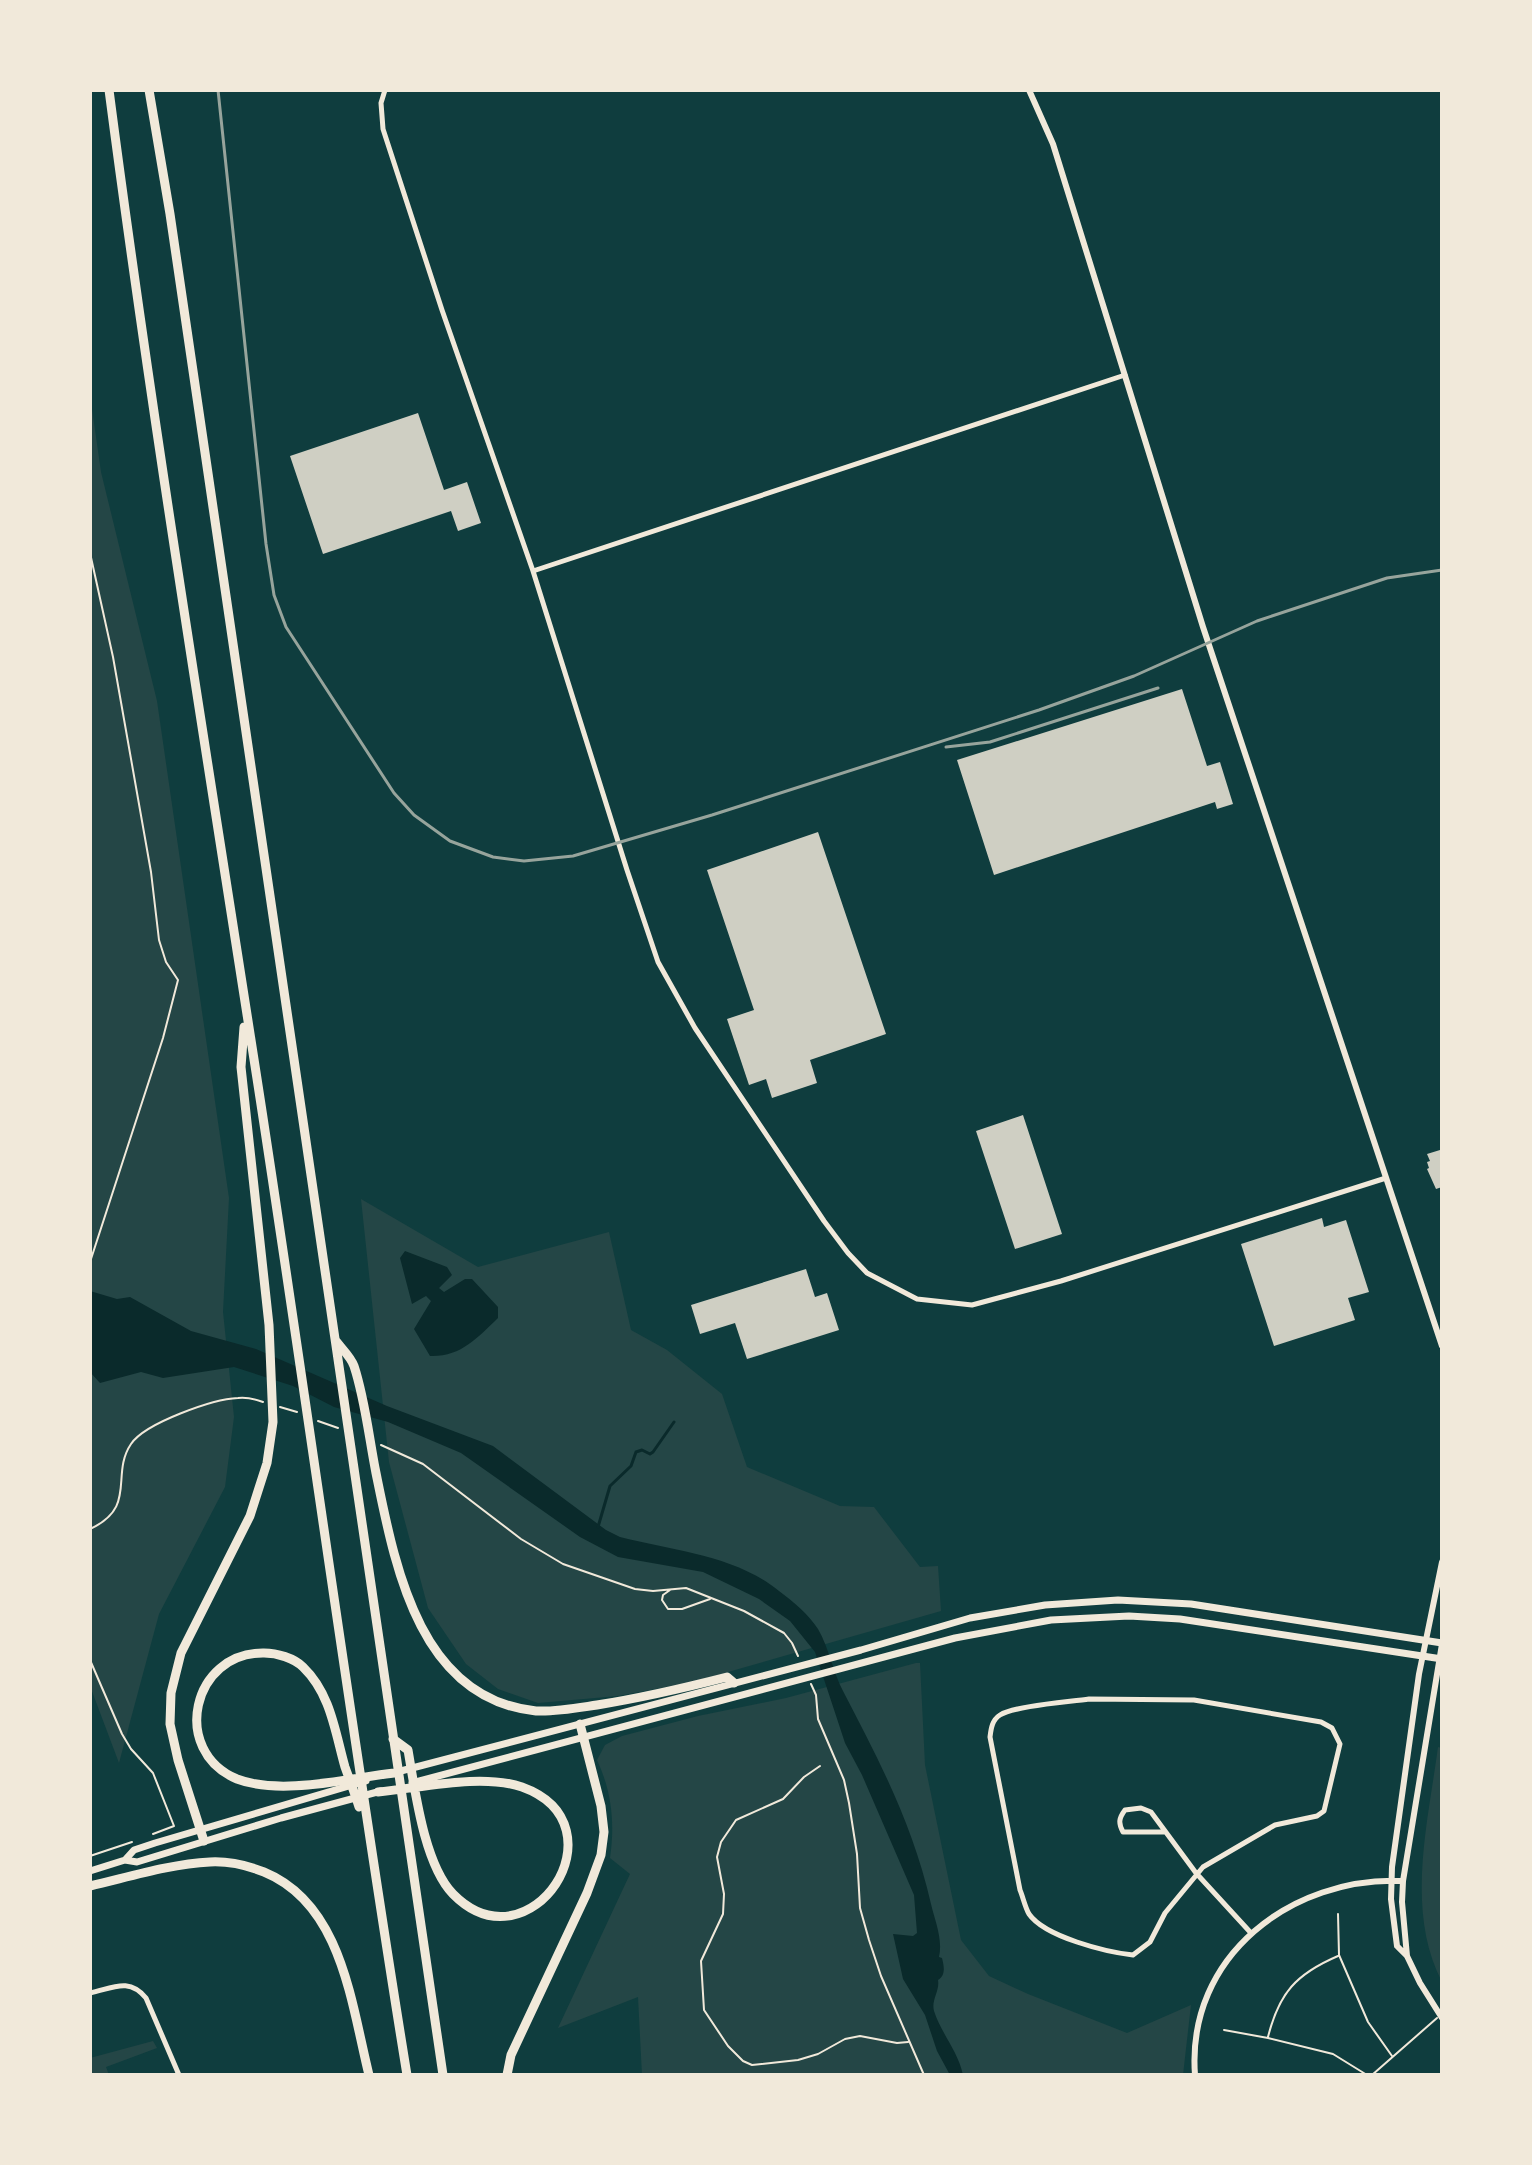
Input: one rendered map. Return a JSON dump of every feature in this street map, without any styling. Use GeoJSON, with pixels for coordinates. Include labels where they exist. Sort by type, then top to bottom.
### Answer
{"type":"FeatureCollection","features":[{"type":"Feature","properties":{"kind":"highway"},"geometry":{"type":"LineString","coordinates":[[109,90],[141,332],[295,1334],[367,1829],[407,2075]]}},
{"type":"Feature","properties":{"kind":"highway"},"geometry":{"type":"LineString","coordinates":[[150,91],[173,229],[443,2075]]}},
{"type":"Feature","properties":{"kind":"highway"},"geometry":{"type":"LineString","coordinates":[[204,1841],[178,1760],[170,1724],[171,1693],[181,1653],[250,1516],[267,1463],[273,1422],[269,1325],[241,1067],[245,1012]]}},
{"type":"Feature","properties":{"kind":"highway"},"geometry":{"type":"LineString","coordinates":[[336,1341],[353,1363],[396,1559],[417,1619],[432,1646],[462,1680],[484,1696],[512,1706],[548,1711],[618,1701],[727,1677],[734,1683]]}},
{"type":"Feature","properties":{"kind":"highway"},"geometry":{"type":"LineString","coordinates":[[367,1829],[324,1694],[302,1666],[284,1656],[253,1653],[234,1658],[212,1675],[198,1703],[197,1726],[206,1752],[218,1767],[237,1779],[270,1786],[321,1788],[394,1773]]}},
{"type":"Feature","properties":{"kind":"highway"},"geometry":{"type":"LineString","coordinates":[[507,2075],[511,2055],[587,1893],[601,1855],[604,1832],[601,1806],[580,1724]]}},
{"type":"Feature","properties":{"kind":"highway"},"geometry":{"type":"LineString","coordinates":[[378,1792],[442,1780],[507,1783],[525,1788],[549,1802],[563,1821],[569,1850],[562,1878],[549,1896],[534,1908],[502,1917],[487,1914],[453,1894],[441,1876],[422,1827],[408,1750],[393,1739]]}},
{"type":"Feature","properties":{"kind":"highway"},"geometry":{"type":"LineString","coordinates":[[90,1886],[209,1862],[244,1865],[275,1877],[300,1894],[322,1922],[332,1942],[345,1978],[369,2075]]}},
{"type":"Feature","properties":{"kind":"main road"},"geometry":{"type":"LineString","coordinates":[[394,1773],[997,1612],[1069,1603],[1118,1600],[1215,1607],[1442,1643]]}},
{"type":"Feature","properties":{"kind":"main road"},"geometry":{"type":"LineString","coordinates":[[442,1780],[584,1737],[1005,1627],[1104,1617],[1210,1622],[1441,1659]]}},
{"type":"Feature","properties":{"kind":"main road"},"geometry":{"type":"LineString","coordinates":[[125,1860],[134,1850],[321,1788]]}},
{"type":"Feature","properties":{"kind":"main road"},"geometry":{"type":"LineString","coordinates":[[90,1871],[125,1860],[137,1862],[378,1792]]}},
{"type":"Feature","properties":{"kind":"street"},"geometry":{"type":"LineString","coordinates":[[385,90],[381,103],[383,129],[533,571],[658,962],[695,1028],[848,1253],[867,1273],[917,1299],[972,1305],[1061,1281],[1387,1178]]}},
{"type":"Feature","properties":{"kind":"street"},"geometry":{"type":"LineString","coordinates":[[1029,90],[1053,144],[1208,643],[1442,1346]]}},
{"type":"Feature","properties":{"kind":"street"},"geometry":{"type":"LineString","coordinates":[[533,571],[1126,375]]}},
{"type":"Feature","properties":{"kind":"street"},"geometry":{"type":"LineString","coordinates":[[1441,2017],[1407,1956],[1397,1946],[1391,1880],[1422,1656],[1442,1562]]}},
{"type":"Feature","properties":{"kind":"street"},"geometry":{"type":"LineString","coordinates":[[1407,1956],[1403,1881],[1442,1643]]}},
{"type":"Feature","properties":{"kind":"street"},"geometry":{"type":"LineString","coordinates":[[1089,1699],[1194,1700],[1321,1722],[1332,1728],[1340,1744],[1324,1811],[1317,1816],[1275,1825],[1196,1873],[1165,1913],[1150,1942],[1133,1955],[1116,1953],[1046,1930],[1029,1914],[1020,1890],[990,1737],[992,1724],[999,1715],[1014,1711],[1089,1699]]}},
{"type":"Feature","properties":{"kind":"street"},"geometry":{"type":"LineString","coordinates":[[1164,1832],[1123,1832],[1119,1825],[1120,1816],[1125,1810],[1141,1808],[1151,1812],[1196,1873],[1251,1933]]}},
{"type":"Feature","properties":{"kind":"street"},"geometry":{"type":"LineString","coordinates":[[1195,2075],[1198,2031],[1212,1988],[1230,1955],[1251,1933],[1280,1912],[1321,1891],[1345,1884],[1403,1881]]}},
{"type":"Feature","properties":{"kind":"street"},"geometry":{"type":"LineString","coordinates":[[90,1993],[122,1985],[138,1988],[146,1998],[179,2075]]}},
{"type":"Feature","properties":{"kind":"lane"},"geometry":{"type":"LineString","coordinates":[[90,553],[124,719],[151,872],[159,940],[166,962],[178,980],[163,1038],[90,1262]]}},
{"type":"Feature","properties":{"kind":"lane"},"geometry":{"type":"LineString","coordinates":[[1338,1914],[1339,1955],[1368,2022],[1392,2056]]}},
{"type":"Feature","properties":{"kind":"lane"},"geometry":{"type":"LineString","coordinates":[[1268,2038],[1276,2008],[1296,1981],[1318,1964],[1339,1955]]}},
{"type":"Feature","properties":{"kind":"lane"},"geometry":{"type":"LineString","coordinates":[[1224,2030],[1333,2054],[1370,2075],[1441,2017]]}},
{"type":"Feature","properties":{"kind":"path"},"geometry":{"type":"LineString","coordinates":[[711,1598],[682,1609],[668,1609],[663,1605],[663,1595],[675,1587],[686,1588],[744,1611],[784,1633],[798,1656]]}},
{"type":"Feature","properties":{"kind":"path"},"geometry":{"type":"LineString","coordinates":[[90,1660],[122,1734],[153,1773],[174,1826]]}},
{"type":"Feature","properties":{"kind":"path"},"geometry":{"type":"LineString","coordinates":[[810,1682],[816,1695],[820,1727],[847,1794],[855,1837],[860,1908],[869,1940],[924,2075]]}},
{"type":"Feature","properties":{"kind":"path"},"geometry":{"type":"LineString","coordinates":[[820,1766],[804,1777],[783,1799],[736,1820],[721,1842],[717,1857],[724,1894],[723,1914],[701,1961],[704,2010],[728,2046],[743,2061],[752,2065],[798,2060],[818,2054],[845,2039],[860,2036],[897,2043],[910,2042]]}},
{"type":"Feature","properties":{"kind":"shaded area"},"geometry":{"type":"Polygon","coordinates":[[[90,395],[101,472],[157,701],[229,1198],[223,1312],[234,1417],[225,1487],[159,1614],[119,1763],[90,1686],[90,395]]]}},
{"type":"Feature","properties":{"kind":"shaded area"},"geometry":{"type":"Polygon","coordinates":[[[361,1199],[478,1267],[609,1232],[631,1330],[667,1350],[722,1394],[747,1467],[840,1506],[874,1507],[920,1567],[938,1566],[941,1611],[693,1682],[618,1696],[538,1703],[498,1689],[466,1664],[428,1608],[389,1462],[361,1199]]]}},
{"type":"Feature","properties":{"kind":"shaded area"},"geometry":{"type":"Polygon","coordinates":[[[405,1251],[447,1267],[452,1275],[439,1288],[444,1292],[465,1279],[472,1279],[498,1307],[498,1318],[460,1350],[430,1356],[414,1329],[431,1301],[426,1296],[412,1304],[400,1258],[405,1251]]]}},
{"type":"Feature","properties":{"kind":"shaded area"},"geometry":{"type":"Polygon","coordinates":[[[90,1291],[117,1299],[130,1297],[191,1331],[256,1349],[387,1406],[493,1446],[606,1530],[620,1537],[703,1556],[743,1569],[795,1604],[810,1618],[822,1636],[840,1684],[882,1769],[915,1847],[938,1930],[939,1957],[944,1967],[938,1980],[934,2011],[963,2075],[950,2075],[937,2051],[925,2015],[903,1979],[893,1934],[913,1936],[917,1933],[914,1895],[845,1743],[815,1652],[790,1621],[759,1599],[703,1572],[618,1557],[580,1537],[461,1453],[388,1422],[334,1407],[293,1386],[234,1367],[163,1378],[141,1372],[100,1383],[90,1372],[90,1291]]]}},
{"type":"Feature","properties":{"kind":"shaded area"},"geometry":{"type":"Polygon","coordinates":[[[920,1663],[925,1765],[961,1940],[989,1976],[1127,2033],[1191,2005],[1183,2075],[642,2075],[638,1997],[558,2028],[630,1874],[610,1858],[611,1808],[597,1760],[605,1745],[622,1736],[786,1698],[920,1663]]]}},
{"type":"Feature","properties":{"kind":"shaded area"},"geometry":{"type":"Polygon","coordinates":[[[1438,1747],[1442,1748],[1442,1982],[1424,1926],[1422,1896],[1425,1836],[1438,1747]]]}},
{"type":"Feature","properties":{"kind":"shaded area"},"geometry":{"type":"Polygon","coordinates":[[[153,2041],[157,2048],[106,2067],[109,2075],[90,2075],[90,2058],[153,2041]]]}},
{"type":"Feature","properties":{"kind":"building"},"geometry":{"type":"Polygon","coordinates":[[[418,413],[444,490],[467,482],[481,523],[458,531],[451,511],[323,554],[290,456],[418,413]]]}},
{"type":"Feature","properties":{"kind":"building"},"geometry":{"type":"Polygon","coordinates":[[[1182,689],[1207,766],[1220,762],[1233,804],[1217,809],[1215,802],[994,875],[957,760],[1182,689]]]}},
{"type":"Feature","properties":{"kind":"building"},"geometry":{"type":"Polygon","coordinates":[[[818,832],[886,1034],[810,1060],[817,1083],[772,1098],[766,1079],[749,1085],[727,1019],[754,1010],[707,870],[818,832]]]}},
{"type":"Feature","properties":{"kind":"building"},"geometry":{"type":"Polygon","coordinates":[[[1023,1115],[1062,1234],[1015,1249],[976,1131],[1023,1115]]]}},
{"type":"Feature","properties":{"kind":"building"},"geometry":{"type":"Polygon","coordinates":[[[1440,1150],[1442,1187],[1436,1189],[1427,1169],[1427,1162],[1430,1161],[1427,1154],[1440,1150]]]}},
{"type":"Feature","properties":{"kind":"building"},"geometry":{"type":"Polygon","coordinates":[[[1322,1218],[1324,1227],[1346,1220],[1369,1292],[1348,1298],[1355,1320],[1274,1346],[1241,1244],[1322,1218]]]}},
{"type":"Feature","properties":{"kind":"building"},"geometry":{"type":"Polygon","coordinates":[[[806,1269],[815,1297],[827,1293],[839,1330],[747,1359],[735,1323],[700,1334],[691,1305],[806,1269]]]}},
{"type":"Feature","properties":{"kind":"waterway"},"geometry":{"type":"LineString","coordinates":[[598,1527],[610,1486],[631,1466],[636,1452],[653,1452],[674,1422]]}},
{"type":"Feature","properties":{"kind":"railway"},"geometry":{"type":"LineString","coordinates":[[218,90],[274,595],[286,627],[394,793],[414,815],[450,841],[493,857],[524,861],[573,856],[712,815],[1039,710],[1134,676],[1257,621],[1387,578],[1442,570]]}},
{"type":"Feature","properties":{"kind":"railway"},"geometry":{"type":"LineString","coordinates":[[946,747],[990,742],[1158,688]]}}]}
